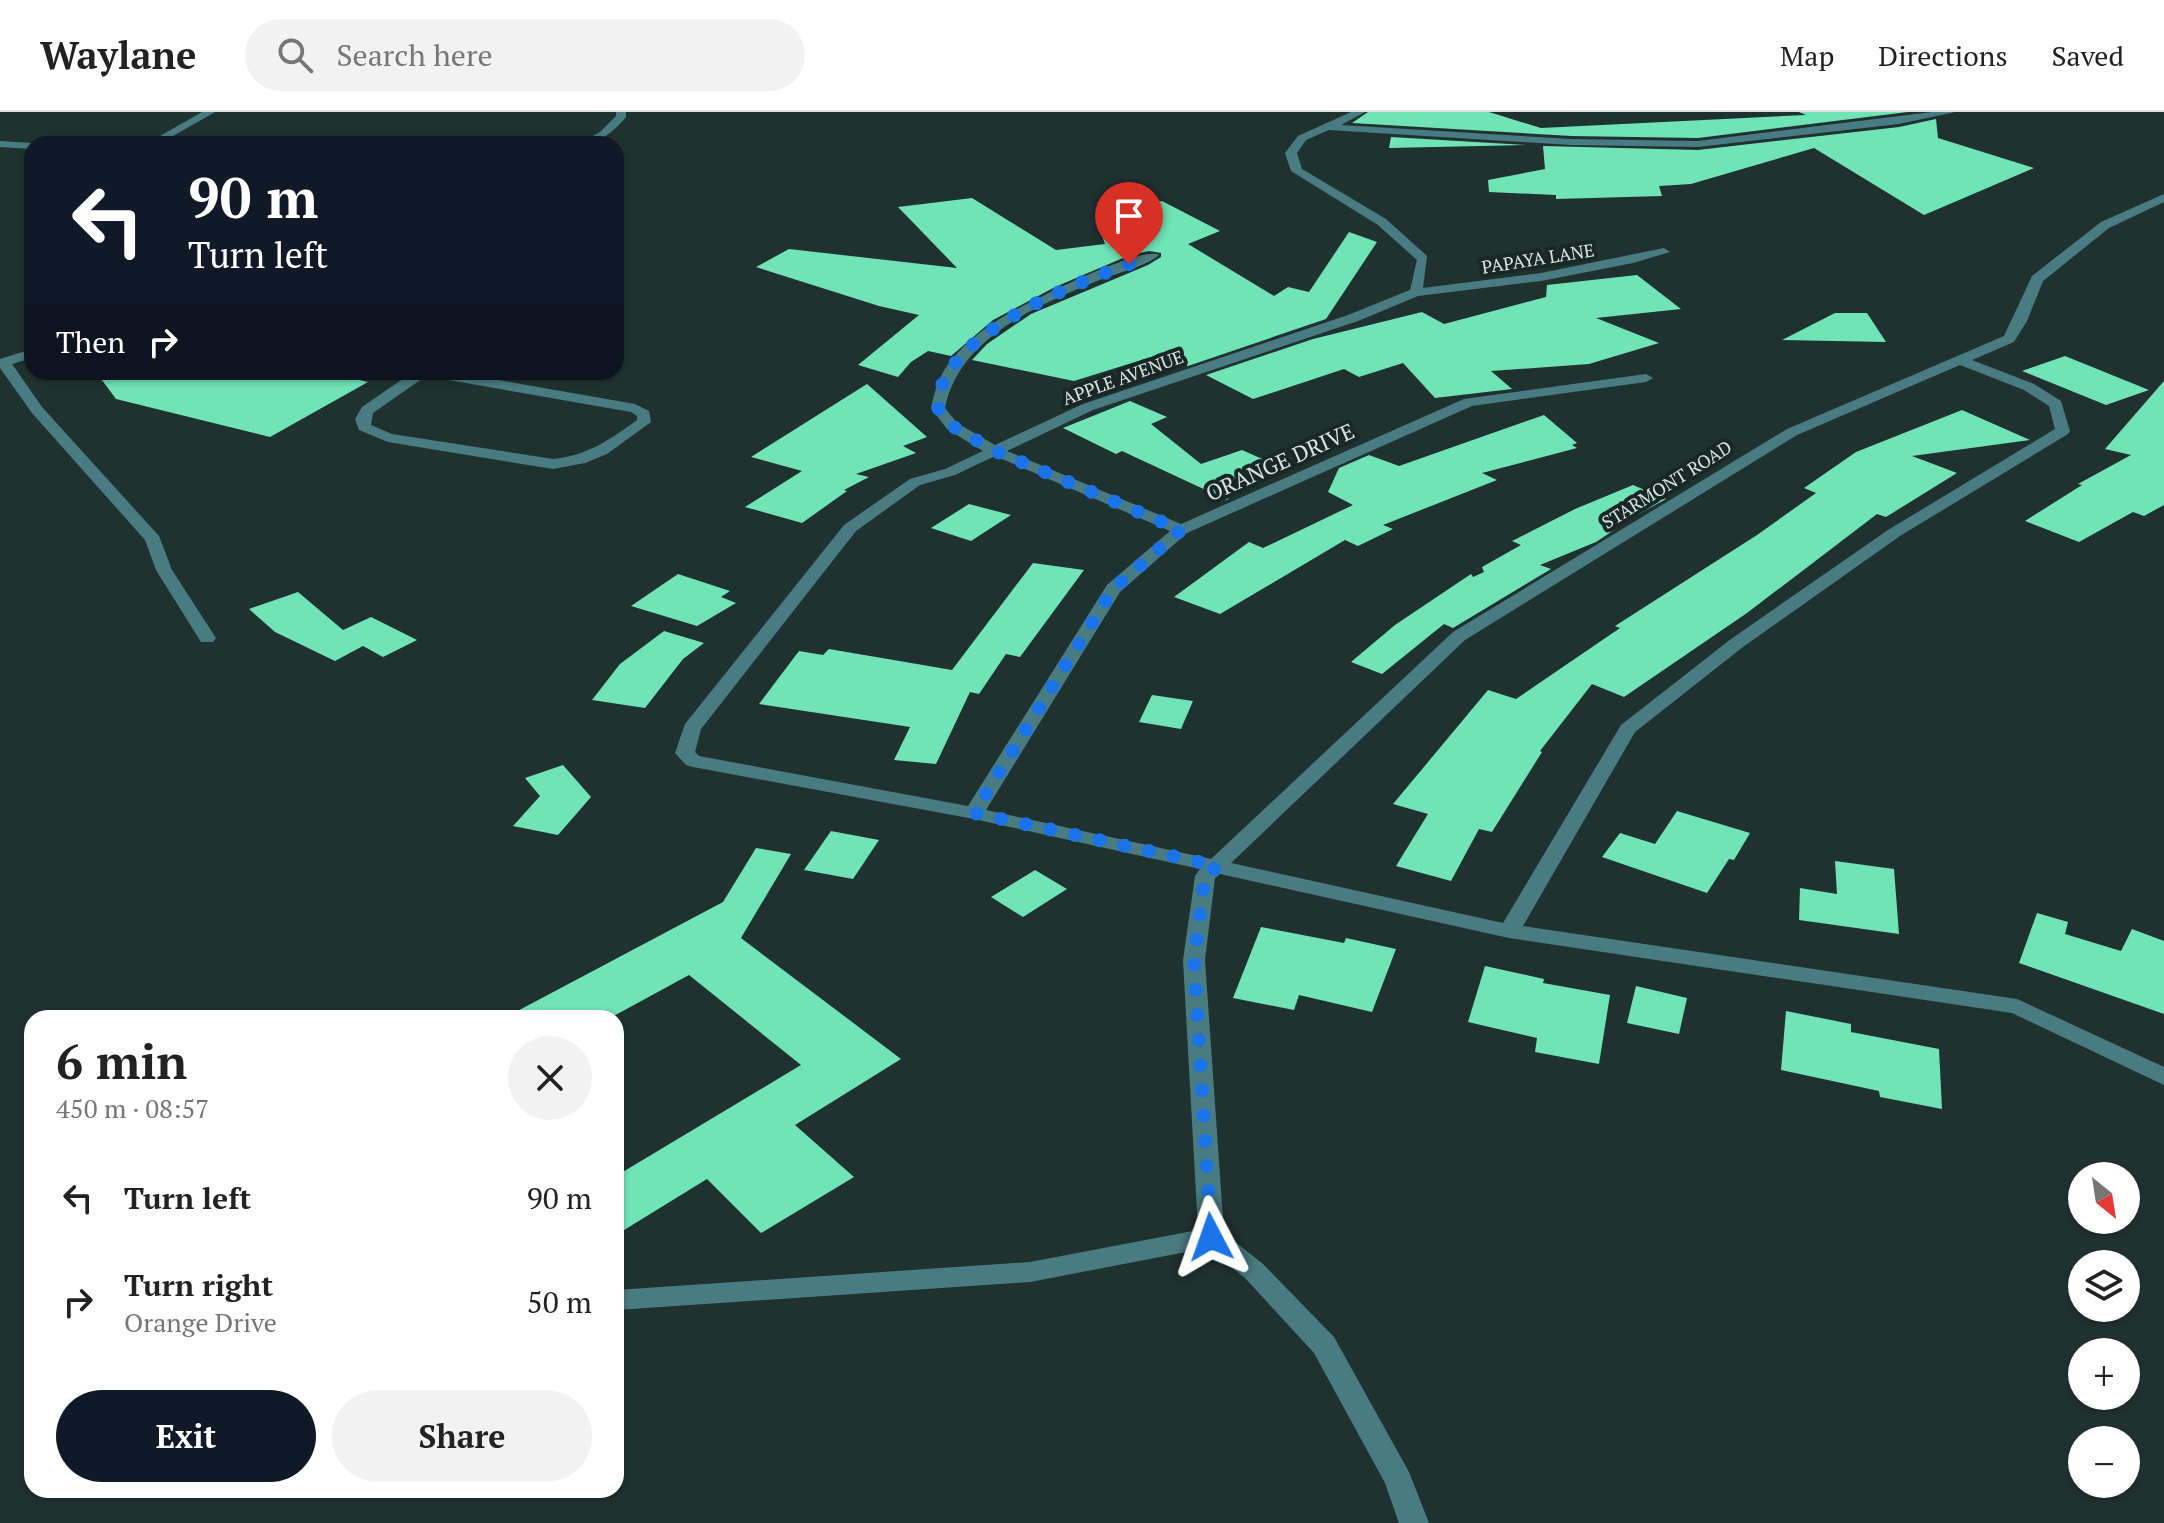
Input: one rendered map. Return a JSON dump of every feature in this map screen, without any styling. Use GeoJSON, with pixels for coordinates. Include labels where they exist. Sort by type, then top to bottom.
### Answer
{"type":"FeatureCollection","features":[{"type":"Feature","properties":{"kind":"street"},"geometry":{"type":"LineString","coordinates":[[166,136],[210,112]]}},
{"type":"Feature","properties":{"kind":"street"},"geometry":{"type":"LineString","coordinates":[[600,136],[621,117],[621,112]]}},
{"type":"Feature","properties":{"kind":"street"},"geometry":{"type":"LineString","coordinates":[[1360,112],[1302,138],[1291,153],[1297,171],[1382,222],[1423,259],[1416,292]]}},
{"type":"Feature","properties":{"kind":"street"},"geometry":{"type":"LineString","coordinates":[[1327,126],[1571,142],[1698,144],[1899,121],[1950,112]]}},
{"type":"Feature","properties":{"kind":"street"},"geometry":{"type":"LineString","coordinates":[[0,144],[24,146]]}},
{"type":"Feature","properties":{"kind":"street","name":"STARMONT ROAD"},"geometry":{"type":"LineString","coordinates":[[1218,866],[1459,636],[1792,432],[2009,339],[2037,279],[2105,225],[2164,198]]}},
{"type":"Feature","properties":{"kind":"street","name":"PAPAYA LANE"},"geometry":{"type":"LineString","coordinates":[[1416,292],[1508,284],[1584,271],[1664,252]]}},
{"type":"Feature","properties":{"kind":"street"},"geometry":{"type":"LineString","coordinates":[[1153,255],[1081,282],[986,332],[943,383],[938,408],[952,426],[993,450],[1181,530]]}},
{"type":"Feature","properties":{"kind":"street","name":"APPLE AVENUE"},"geometry":{"type":"LineString","coordinates":[[974,813],[693,761],[685,753],[692,728],[850,528],[915,482],[950,472],[1088,407],[1353,318],[1416,292]]}},
{"type":"Feature","properties":{"kind":"street"},"geometry":{"type":"LineString","coordinates":[[24,356],[2,364],[37,410],[153,539],[164,570],[207,638]]}},
{"type":"Feature","properties":{"kind":"street"},"geometry":{"type":"LineString","coordinates":[[1509,931],[1628,729],[1737,643],[1894,533],[2063,431],[2056,404],[2029,387],[1963,361]]}},
{"type":"Feature","properties":{"kind":"street","name":"ORANGE DRIVE"},"geometry":{"type":"LineString","coordinates":[[974,813],[1113,589],[1181,530],[1469,402],[1646,378]]}},
{"type":"Feature","properties":{"kind":"street"},"geometry":{"type":"LineString","coordinates":[[410,380],[367,410],[362,419],[364,427],[388,438],[553,464],[571,463],[604,452],[644,422],[644,414],[635,408],[475,380]]}},
{"type":"Feature","properties":{"kind":"street"},"geometry":{"type":"LineString","coordinates":[[974,813],[1509,931],[2017,1006],[2164,1077]]}},
{"type":"Feature","properties":{"kind":"street"},"geometry":{"type":"LineString","coordinates":[[1218,866],[1205,876],[1194,960],[1211,1237],[1254,1271],[1324,1345],[1399,1481],[1414,1523]]}},
{"type":"Feature","properties":{"kind":"street"},"geometry":{"type":"LineString","coordinates":[[624,1299],[1030,1272],[1211,1237]]}},
{"type":"Feature","properties":{"kind":"building"},"geometry":{"type":"Polygon","coordinates":[[[1368,112],[1489,112],[1541,128],[1806,115],[1799,112],[1908,112],[1698,138],[1571,136],[1352,123],[1368,112]]]}},
{"type":"Feature","properties":{"kind":"building"},"geometry":{"type":"Polygon","coordinates":[[[1936,119],[1938,138],[2034,168],[1924,215],[1814,148],[1691,184],[1659,186],[1662,196],[1556,199],[1556,195],[1489,192],[1488,180],[1545,169],[1543,146],[1698,150],[1899,127],[1936,119]]]}},
{"type":"Feature","properties":{"kind":"building"},"geometry":{"type":"Polygon","coordinates":[[[1391,137],[1526,145],[1389,148],[1391,137]]]}},
{"type":"Feature","properties":{"kind":"building"},"geometry":{"type":"Polygon","coordinates":[[[972,198],[1056,250],[1105,244],[1099,226],[1133,239],[1113,211],[1162,201],[1220,231],[1188,244],[1274,296],[1288,287],[1309,292],[1349,232],[1377,242],[1326,319],[1188,366],[1164,353],[1074,381],[972,360],[987,344],[1031,314],[1148,265],[1161,257],[1161,253],[1149,251],[1130,255],[1055,287],[993,320],[951,356],[928,351],[911,362],[898,377],[858,365],[919,315],[879,306],[756,267],[789,249],[957,268],[898,207],[972,198]]]}},
{"type":"Feature","properties":{"kind":"building"},"geometry":{"type":"Polygon","coordinates":[[[1637,275],[1681,309],[1596,318],[1659,343],[1589,364],[1491,371],[1512,389],[1435,398],[1403,363],[1359,377],[1344,369],[1253,399],[1206,375],[1313,339],[1422,312],[1444,324],[1546,297],[1547,285],[1637,275]]]}},
{"type":"Feature","properties":{"kind":"building"},"geometry":{"type":"Polygon","coordinates":[[[1835,313],[1867,313],[1886,342],[1782,340],[1835,313]]]}},
{"type":"Feature","properties":{"kind":"building"},"geometry":{"type":"Polygon","coordinates":[[[2065,356],[2149,390],[2106,405],[2022,371],[2065,356]]]}},
{"type":"Feature","properties":{"kind":"building"},"geometry":{"type":"Polygon","coordinates":[[[102,380],[368,382],[270,437],[116,399],[102,380]]]}},
{"type":"Feature","properties":{"kind":"building"},"geometry":{"type":"Polygon","coordinates":[[[2164,381],[2164,505],[2144,516],[2133,512],[2079,542],[2025,521],[2082,485],[2078,484],[2131,455],[2105,449],[2164,381]]]}},
{"type":"Feature","properties":{"kind":"building"},"geometry":{"type":"Polygon","coordinates":[[[867,384],[927,437],[903,446],[916,453],[856,474],[869,477],[844,490],[847,491],[802,523],[745,507],[802,471],[751,457],[867,384]]]}},
{"type":"Feature","properties":{"kind":"building"},"geometry":{"type":"Polygon","coordinates":[[[1130,401],[1167,417],[1151,424],[1201,464],[1242,450],[1285,469],[1234,492],[1227,500],[1122,451],[1116,454],[1063,428],[1130,401]]]}},
{"type":"Feature","properties":{"kind":"building"},"geometry":{"type":"Polygon","coordinates":[[[1962,410],[2030,440],[1912,456],[1957,473],[1886,517],[1877,514],[1747,613],[1624,697],[1592,684],[1540,751],[1492,832],[1479,829],[1451,881],[1396,866],[1428,814],[1393,804],[1488,690],[1516,699],[1620,628],[1615,626],[1757,535],[1816,493],[1804,488],[1856,452],[1962,410]]]}},
{"type":"Feature","properties":{"kind":"building"},"geometry":{"type":"Polygon","coordinates":[[[1544,415],[1577,443],[1572,445],[1577,448],[1482,473],[1497,480],[1383,525],[1393,529],[1358,546],[1345,540],[1220,614],[1174,597],[1249,542],[1263,548],[1353,505],[1328,492],[1339,468],[1369,455],[1399,466],[1544,415]]]}},
{"type":"Feature","properties":{"kind":"building"},"geometry":{"type":"Polygon","coordinates":[[[1633,485],[1666,499],[1611,529],[1614,530],[1596,542],[1540,565],[1551,569],[1453,628],[1444,624],[1382,674],[1351,662],[1395,625],[1471,574],[1473,577],[1484,572],[1482,567],[1521,545],[1512,541],[1575,509],[1633,485]]]}},
{"type":"Feature","properties":{"kind":"building"},"geometry":{"type":"Polygon","coordinates":[[[969,504],[1011,515],[971,541],[931,528],[969,504]]]}},
{"type":"Feature","properties":{"kind":"building"},"geometry":{"type":"Polygon","coordinates":[[[1033,563],[1084,570],[1020,657],[1006,654],[979,694],[970,692],[936,764],[894,760],[910,727],[759,704],[799,651],[823,655],[829,649],[952,670],[1033,563]]]}},
{"type":"Feature","properties":{"kind":"building"},"geometry":{"type":"Polygon","coordinates":[[[678,574],[730,591],[721,597],[736,603],[697,626],[631,606],[678,574]]]}},
{"type":"Feature","properties":{"kind":"building"},"geometry":{"type":"Polygon","coordinates":[[[298,592],[343,630],[371,617],[417,640],[383,657],[363,646],[335,661],[275,632],[249,609],[298,592]]]}},
{"type":"Feature","properties":{"kind":"building"},"geometry":{"type":"Polygon","coordinates":[[[664,631],[704,643],[683,659],[645,708],[592,700],[620,664],[664,631]]]}},
{"type":"Feature","properties":{"kind":"building"},"geometry":{"type":"Polygon","coordinates":[[[1152,695],[1193,701],[1181,729],[1139,722],[1152,695]]]}},
{"type":"Feature","properties":{"kind":"building"},"geometry":{"type":"Polygon","coordinates":[[[563,765],[591,797],[558,835],[513,826],[540,796],[525,778],[563,765]]]}},
{"type":"Feature","properties":{"kind":"building"},"geometry":{"type":"Polygon","coordinates":[[[1677,811],[1750,833],[1734,860],[1729,859],[1707,893],[1602,857],[1620,833],[1655,844],[1677,811]]]}},
{"type":"Feature","properties":{"kind":"building"},"geometry":{"type":"Polygon","coordinates":[[[831,831],[879,840],[853,879],[804,870],[831,831]]]}},
{"type":"Feature","properties":{"kind":"building"},"geometry":{"type":"Polygon","coordinates":[[[756,848],[791,854],[741,938],[901,1059],[795,1125],[854,1177],[761,1233],[707,1179],[624,1230],[624,1171],[801,1065],[689,975],[624,1010],[519,1010],[723,902],[756,848]]]}},
{"type":"Feature","properties":{"kind":"building"},"geometry":{"type":"Polygon","coordinates":[[[1835,861],[1894,869],[1899,934],[1799,920],[1800,888],[1837,894],[1835,861]]]}},
{"type":"Feature","properties":{"kind":"building"},"geometry":{"type":"Polygon","coordinates":[[[1035,870],[1067,889],[1023,917],[991,897],[1035,870]]]}},
{"type":"Feature","properties":{"kind":"building"},"geometry":{"type":"Polygon","coordinates":[[[2037,913],[2068,922],[2065,934],[2121,951],[2132,929],[2164,941],[2164,1014],[2019,963],[2037,913]]]}},
{"type":"Feature","properties":{"kind":"building"},"geometry":{"type":"Polygon","coordinates":[[[1261,927],[1344,943],[1346,938],[1396,949],[1372,1012],[1299,995],[1294,1010],[1233,998],[1261,927]]]}},
{"type":"Feature","properties":{"kind":"building"},"geometry":{"type":"Polygon","coordinates":[[[1485,966],[1544,979],[1543,983],[1610,995],[1599,1064],[1535,1052],[1537,1038],[1468,1022],[1485,966]]]}},
{"type":"Feature","properties":{"kind":"building"},"geometry":{"type":"Polygon","coordinates":[[[1636,986],[1687,998],[1679,1034],[1627,1023],[1636,986]]]}},
{"type":"Feature","properties":{"kind":"building"},"geometry":{"type":"Polygon","coordinates":[[[1786,1011],[1851,1024],[1851,1032],[1939,1049],[1942,1109],[1880,1097],[1879,1091],[1781,1070],[1786,1011]]]}},
{"type":"Feature","properties":{"kind":"route"},"geometry":{"type":"LineString","coordinates":[[1129,264],[1081,282],[986,332],[943,383],[938,408],[952,426],[993,450],[1181,530],[1113,589],[974,813],[1218,866],[1205,876],[1194,960],[1211,1237]]}}]}
